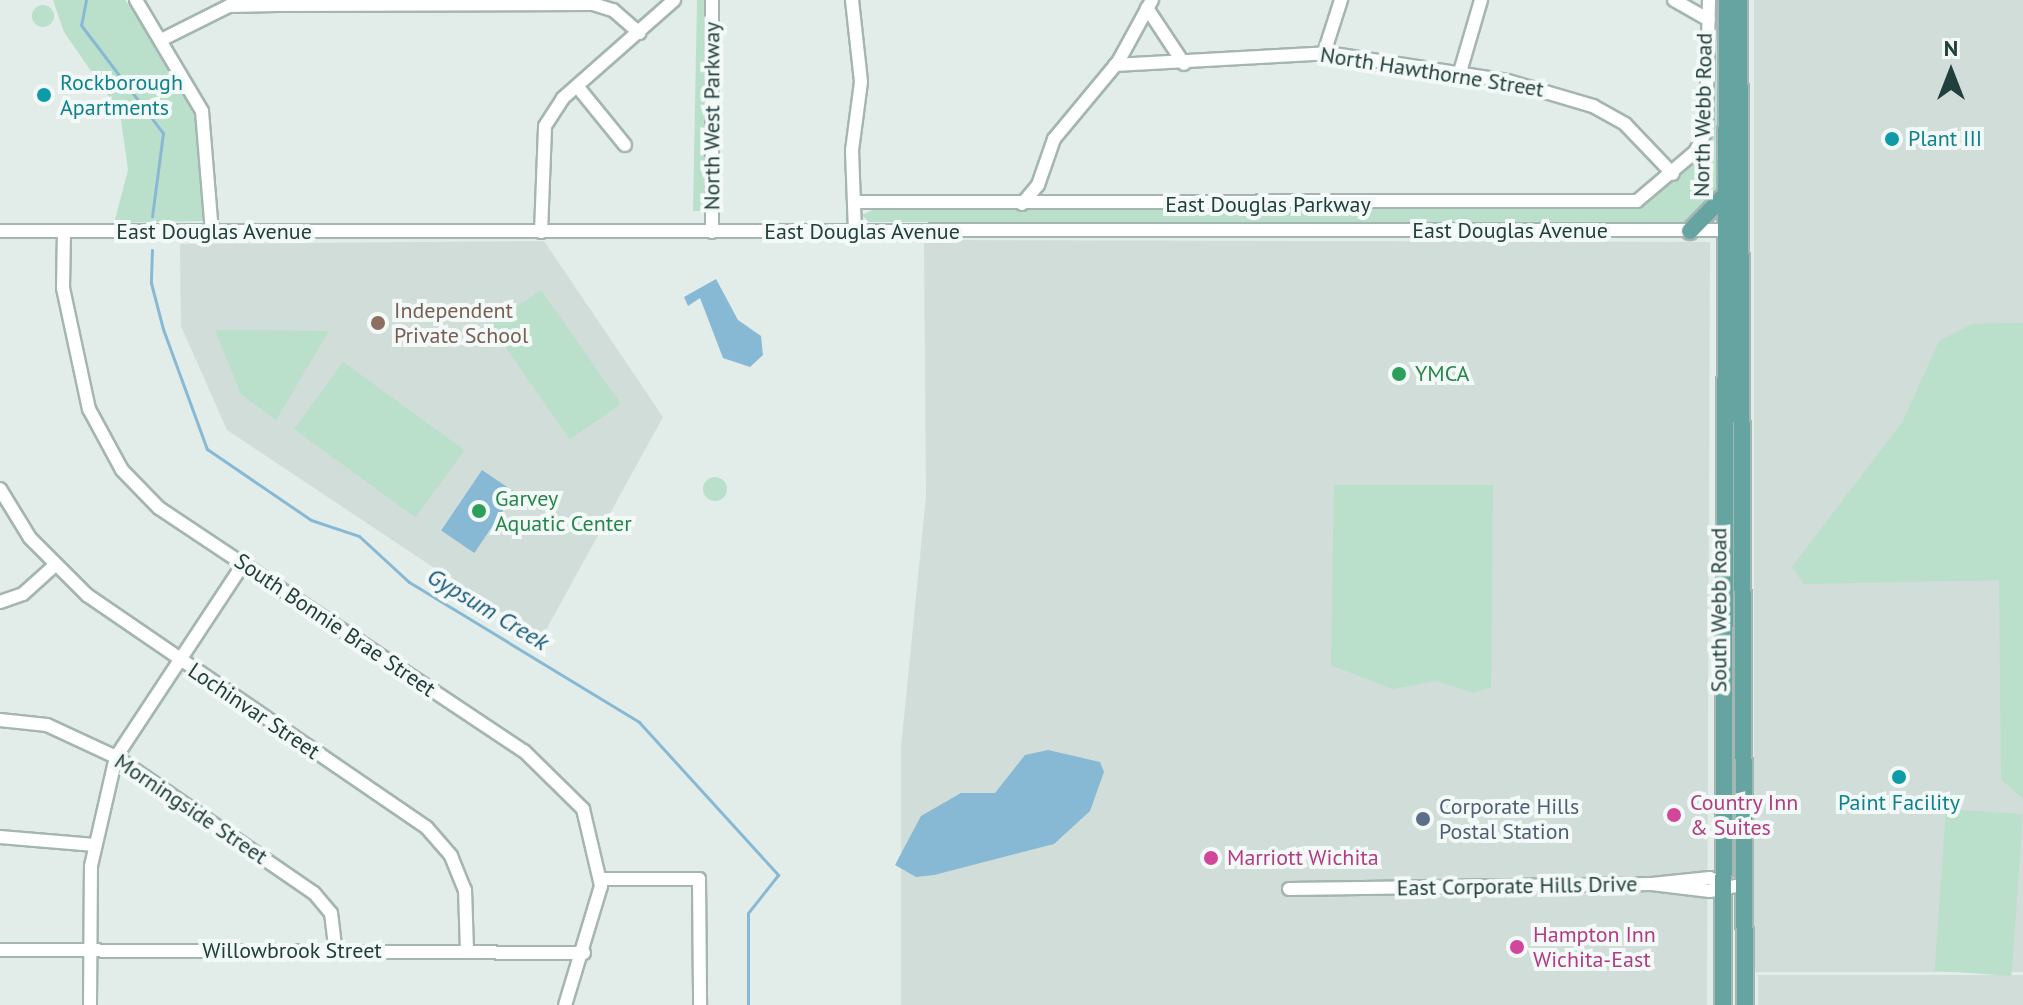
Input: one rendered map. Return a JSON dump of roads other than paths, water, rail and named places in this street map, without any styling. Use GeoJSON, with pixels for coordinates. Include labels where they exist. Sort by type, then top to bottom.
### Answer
{"type":"FeatureCollection","features":[{"type":"Feature","properties":{"kind":"main road","name":"North Webb Road"},"geometry":{"type":"LineString","coordinates":[[1723,230],[1727,0]]}},
{"type":"Feature","properties":{"kind":"main road","name":"North Webb Road"},"geometry":{"type":"LineString","coordinates":[[1739,0],[1739,215]]}},
{"type":"Feature","properties":{"kind":"main road"},"geometry":{"type":"LineString","coordinates":[[1690,231],[1724,193]]}},
{"type":"Feature","properties":{"kind":"main road"},"geometry":{"type":"LineString","coordinates":[[1739,215],[1723,230],[1739,255]]}},
{"type":"Feature","properties":{"kind":"main road","name":"South Webb Road"},"geometry":{"type":"LineString","coordinates":[[1723,1005],[1723,885],[1739,215]]}},
{"type":"Feature","properties":{"kind":"main road","name":"South Webb Road"},"geometry":{"type":"LineString","coordinates":[[1723,230],[1745,1005]]}},
{"type":"Feature","properties":{"kind":"street"},"geometry":{"type":"LineString","coordinates":[[136,0],[163,39],[202,111],[212,233]]}},
{"type":"Feature","properties":{"kind":"street"},"geometry":{"type":"LineString","coordinates":[[541,232],[545,126],[577,86],[674,0]]}},
{"type":"Feature","properties":{"kind":"street","name":"North West Parkway"},"geometry":{"type":"LineString","coordinates":[[712,0],[712,232]]}},
{"type":"Feature","properties":{"kind":"street"},"geometry":{"type":"LineString","coordinates":[[852,0],[861,82],[855,232]]}},
{"type":"Feature","properties":{"kind":"street"},"geometry":{"type":"LineString","coordinates":[[1324,53],[1341,0]]}},
{"type":"Feature","properties":{"kind":"street"},"geometry":{"type":"LineString","coordinates":[[1460,72],[1481,0]]}},
{"type":"Feature","properties":{"kind":"street"},"geometry":{"type":"LineString","coordinates":[[1674,0],[1709,20]]}},
{"type":"Feature","properties":{"kind":"street","name":"East Douglas Parkway"},"geometry":{"type":"LineString","coordinates":[[854,202],[1611,204],[1637,201],[1673,174],[1706,131],[1709,0]]}},
{"type":"Feature","properties":{"kind":"street"},"geometry":{"type":"LineString","coordinates":[[163,39],[229,6],[277,5],[593,4],[613,10],[639,33]]}},
{"type":"Feature","properties":{"kind":"street"},"geometry":{"type":"LineString","coordinates":[[1150,4],[1184,64]]}},
{"type":"Feature","properties":{"kind":"street"},"geometry":{"type":"LineString","coordinates":[[1022,204],[1074,108],[1115,65],[1150,4]]}},
{"type":"Feature","properties":{"kind":"street","name":"North Hawthorne Street"},"geometry":{"type":"LineString","coordinates":[[1115,65],[1184,64],[1324,53],[1460,72],[1593,106],[1625,124],[1673,174]]}},
{"type":"Feature","properties":{"kind":"street"},"geometry":{"type":"LineString","coordinates":[[577,86],[625,145]]}},
{"type":"Feature","properties":{"kind":"street","name":"East Douglas Avenue"},"geometry":{"type":"LineString","coordinates":[[0,231],[1723,230]]}},
{"type":"Feature","properties":{"kind":"street","name":"South Bonnie Brae Street"},"geometry":{"type":"LineString","coordinates":[[64,231],[63,288],[89,409],[122,470],[159,508],[562,782],[595,836],[601,879],[584,953],[565,1005]]}},
{"type":"Feature","properties":{"kind":"street","name":"Lochinvar Street"},"geometry":{"type":"LineString","coordinates":[[0,489],[54,566],[177,660],[427,828],[451,856],[465,890],[467,950]]}},
{"type":"Feature","properties":{"kind":"street"},"geometry":{"type":"LineString","coordinates":[[90,1005],[95,845],[116,757],[177,660],[244,563]]}},
{"type":"Feature","properties":{"kind":"street"},"geometry":{"type":"LineString","coordinates":[[0,602],[23,594],[54,566]]}},
{"type":"Feature","properties":{"kind":"street","name":"Morningside Street"},"geometry":{"type":"LineString","coordinates":[[0,720],[47,725],[116,757],[314,893],[331,913],[336,952]]}},
{"type":"Feature","properties":{"kind":"street"},"geometry":{"type":"LineString","coordinates":[[0,837],[95,845]]}},
{"type":"Feature","properties":{"kind":"street"},"geometry":{"type":"LineString","coordinates":[[601,879],[699,879],[700,1005]]}},
{"type":"Feature","properties":{"kind":"street","name":"East Corporate Hills Drive"},"geometry":{"type":"LineString","coordinates":[[1289,889],[1652,884],[1667,891],[1741,885]]}},
{"type":"Feature","properties":{"kind":"street","name":"Willowbrook Street"},"geometry":{"type":"LineString","coordinates":[[0,950],[584,953]]}},
{"type":"Feature","properties":{"kind":"water"},"geometry":{"type":"Polygon","coordinates":[[[716,279],[738,320],[761,336],[763,355],[750,367],[723,358],[700,298],[688,306],[684,297],[716,279]]]}},
{"type":"Feature","properties":{"kind":"water","name":"Garvey Aquatic Center"},"geometry":{"type":"Polygon","coordinates":[[[482,470],[515,492],[474,553],[441,531],[482,470]]]}},
{"type":"Feature","properties":{"kind":"water"},"geometry":{"type":"Polygon","coordinates":[[[1048,750],[1100,762],[1104,772],[1090,811],[1054,844],[934,875],[916,877],[895,865],[921,816],[961,793],[995,793],[1025,755],[1048,750]]]}},
{"type":"Feature","properties":{"kind":"waterway","name":"Gypsum Creek"},"geometry":{"type":"LineString","coordinates":[[86,0],[81,25],[163,133],[152,216]]}},
{"type":"Feature","properties":{"kind":"waterway","name":"Gypsum Creek"},"geometry":{"type":"LineString","coordinates":[[152,250],[151,283],[163,329],[207,449],[311,520],[359,536],[409,582],[639,722],[778,875],[748,913],[748,1005]]}},
{"type":"Feature","properties":{"kind":"place","name":"Rockborough Apartments"},"geometry":{"type":"Point","coordinates":[44,95]}},
{"type":"Feature","properties":{"kind":"place","name":"Plant III"},"geometry":{"type":"Point","coordinates":[1892,139]}},
{"type":"Feature","properties":{"kind":"place","name":"Independent Private School"},"geometry":{"type":"Point","coordinates":[378,323]}},
{"type":"Feature","properties":{"kind":"place","name":"YMCA"},"geometry":{"type":"Point","coordinates":[1399,374]}},
{"type":"Feature","properties":{"kind":"place","name":"Garvey Aquatic Center"},"geometry":{"type":"Point","coordinates":[479,511]}},
{"type":"Feature","properties":{"kind":"place","name":"Paint Facility"},"geometry":{"type":"Point","coordinates":[1899,777]}},
{"type":"Feature","properties":{"kind":"place","name":"Country Inn & Suites"},"geometry":{"type":"Point","coordinates":[1674,815]}},
{"type":"Feature","properties":{"kind":"place","name":"Corporate Hills Postal Station"},"geometry":{"type":"Point","coordinates":[1423,819]}},
{"type":"Feature","properties":{"kind":"place","name":"Marriott Wichita"},"geometry":{"type":"Point","coordinates":[1211,858]}},
{"type":"Feature","properties":{"kind":"place","name":"Hampton Inn Wichita-East"},"geometry":{"type":"Point","coordinates":[1517,947]}}]}
